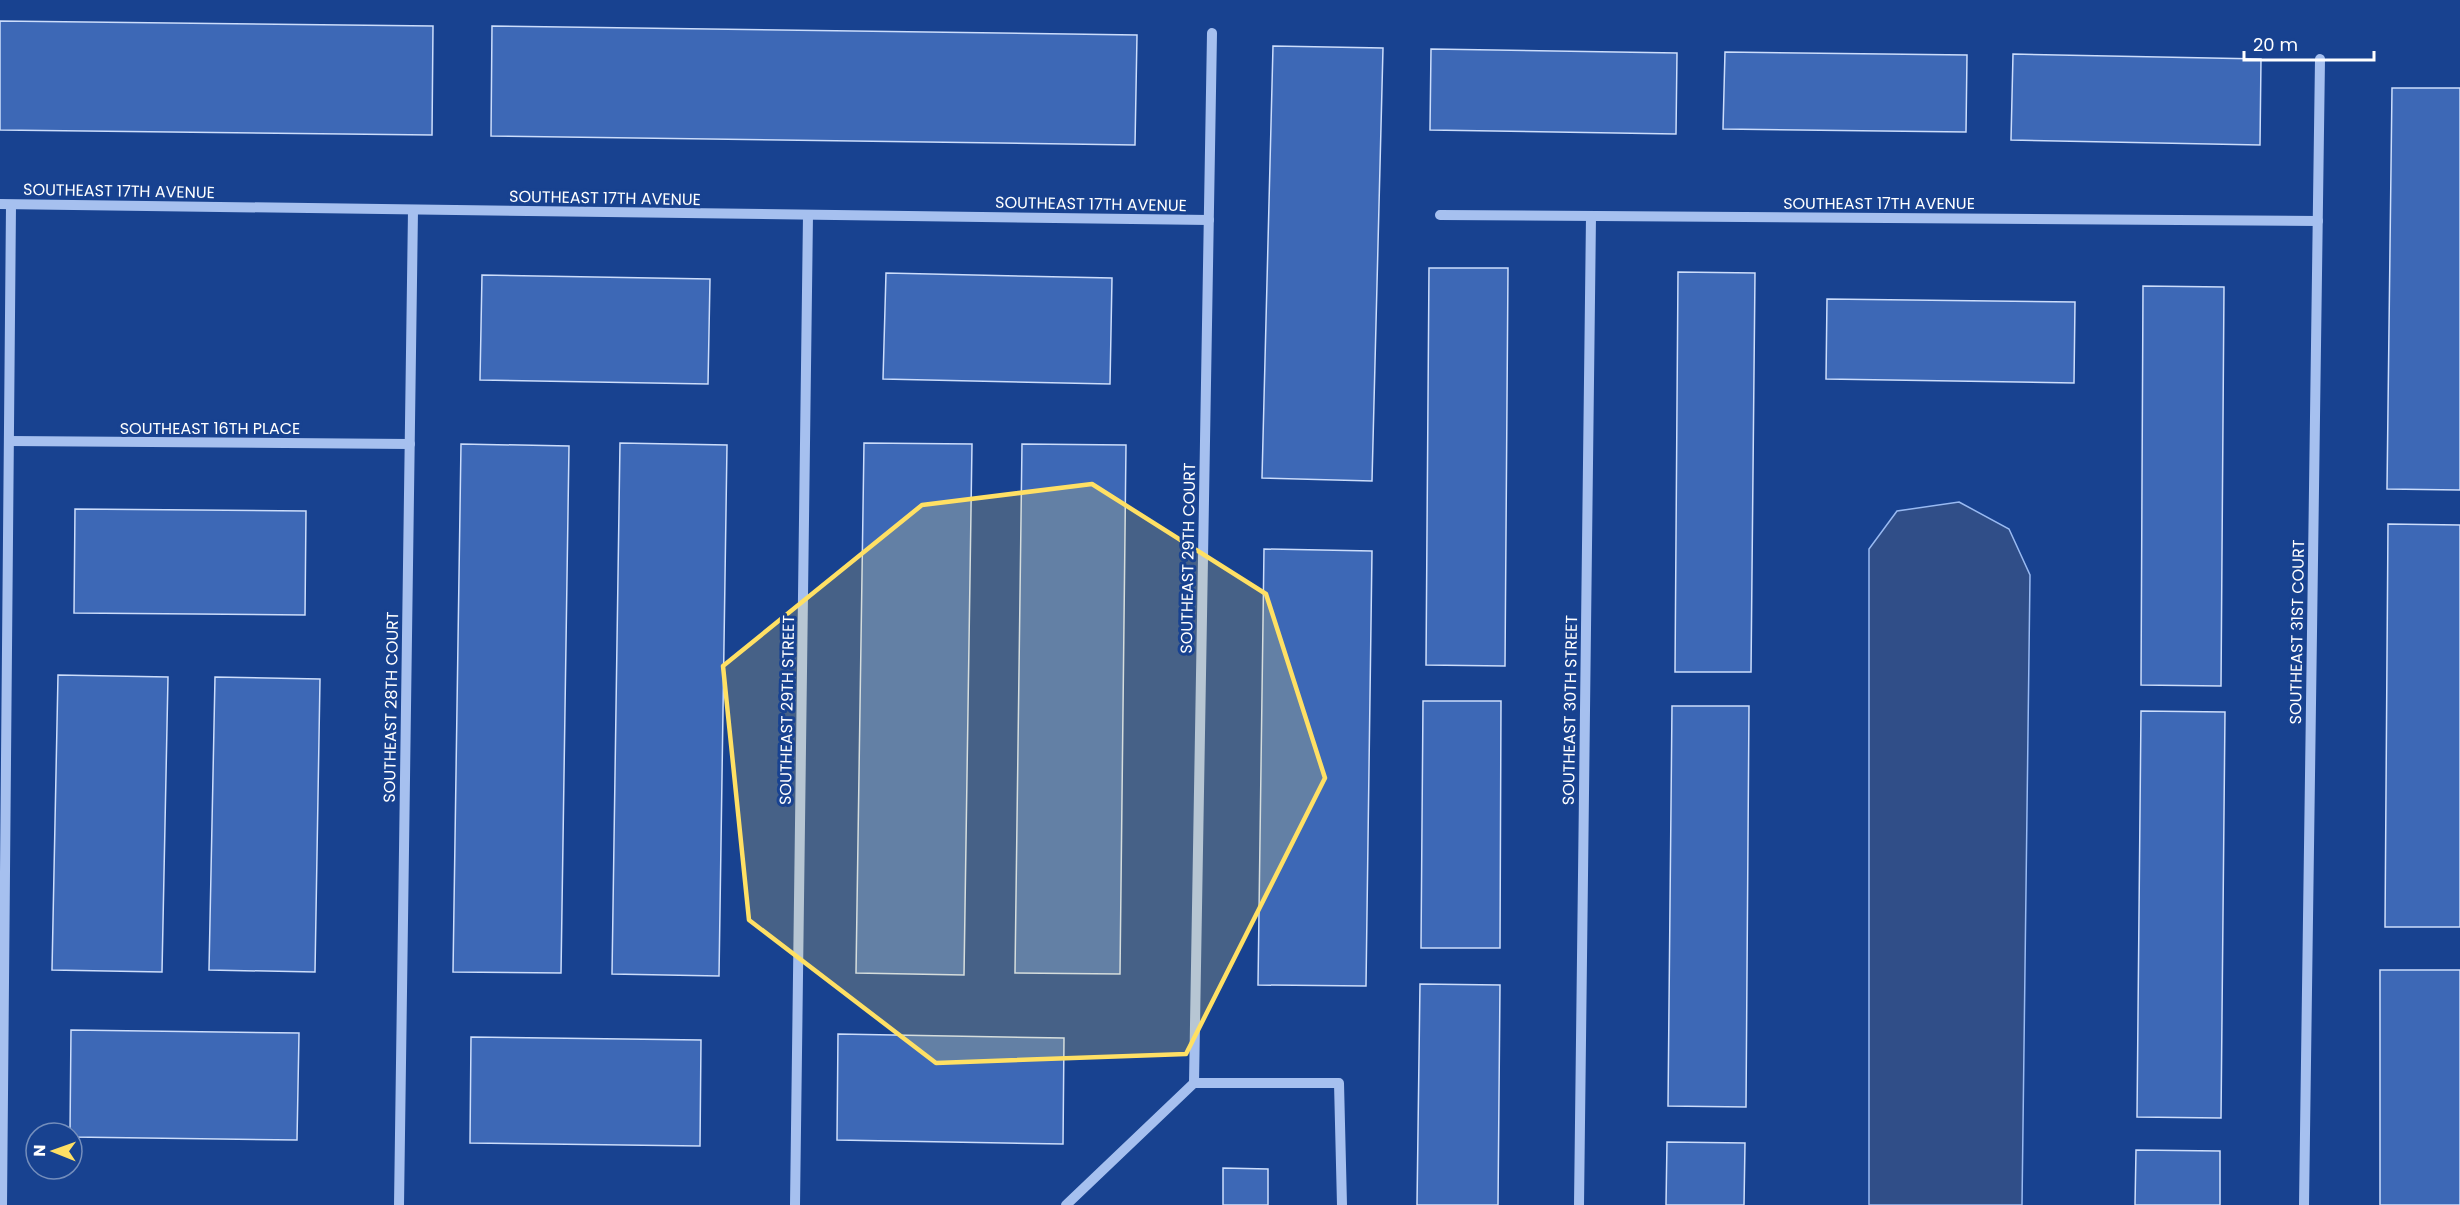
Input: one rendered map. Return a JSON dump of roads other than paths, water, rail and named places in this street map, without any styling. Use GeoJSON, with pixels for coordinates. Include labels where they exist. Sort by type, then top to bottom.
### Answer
{"type":"FeatureCollection","features":[{"type":"Feature","properties":{"kind":"street","name":"SOUTHEAST 29TH COURT"},"geometry":{"type":"LineString","coordinates":[[1194,1083],[1212,33]]}},
{"type":"Feature","properties":{"kind":"street","name":"SOUTHEAST 31ST COURT"},"geometry":{"type":"LineString","coordinates":[[2304,1205],[2320,59]]}},
{"type":"Feature","properties":{"kind":"street","name":"SOUTHEAST 17TH AVENUE"},"geometry":{"type":"LineString","coordinates":[[6,205],[1209,220]]}},
{"type":"Feature","properties":{"kind":"street"},"geometry":{"type":"LineString","coordinates":[[2,1205],[9,441],[6,205]]}},
{"type":"Feature","properties":{"kind":"street","name":"SOUTHEAST 28TH COURT"},"geometry":{"type":"LineString","coordinates":[[399,1205],[413,210]]}},
{"type":"Feature","properties":{"kind":"street","name":"SOUTHEAST 29TH STREET"},"geometry":{"type":"LineString","coordinates":[[795,1205],[808,215]]}},
{"type":"Feature","properties":{"kind":"street","name":"SOUTHEAST 17TH AVENUE"},"geometry":{"type":"LineString","coordinates":[[1440,215],[2318,220]]}},
{"type":"Feature","properties":{"kind":"street","name":"SOUTHEAST 30TH STREET"},"geometry":{"type":"LineString","coordinates":[[1579,1205],[1591,216]]}},
{"type":"Feature","properties":{"kind":"street","name":"SOUTHEAST 16TH PLACE"},"geometry":{"type":"LineString","coordinates":[[9,441],[410,444]]}},
{"type":"Feature","properties":{"kind":"street"},"geometry":{"type":"LineString","coordinates":[[1066,1205],[1194,1083],[1339,1083],[1342,1205]]}},
{"type":"Feature","properties":{"kind":"water"},"geometry":{"type":"Polygon","coordinates":[[[1959,502],[2009,529],[2030,575],[2022,1205],[1869,1205],[1869,549],[1897,511],[1959,502]]]}}]}
